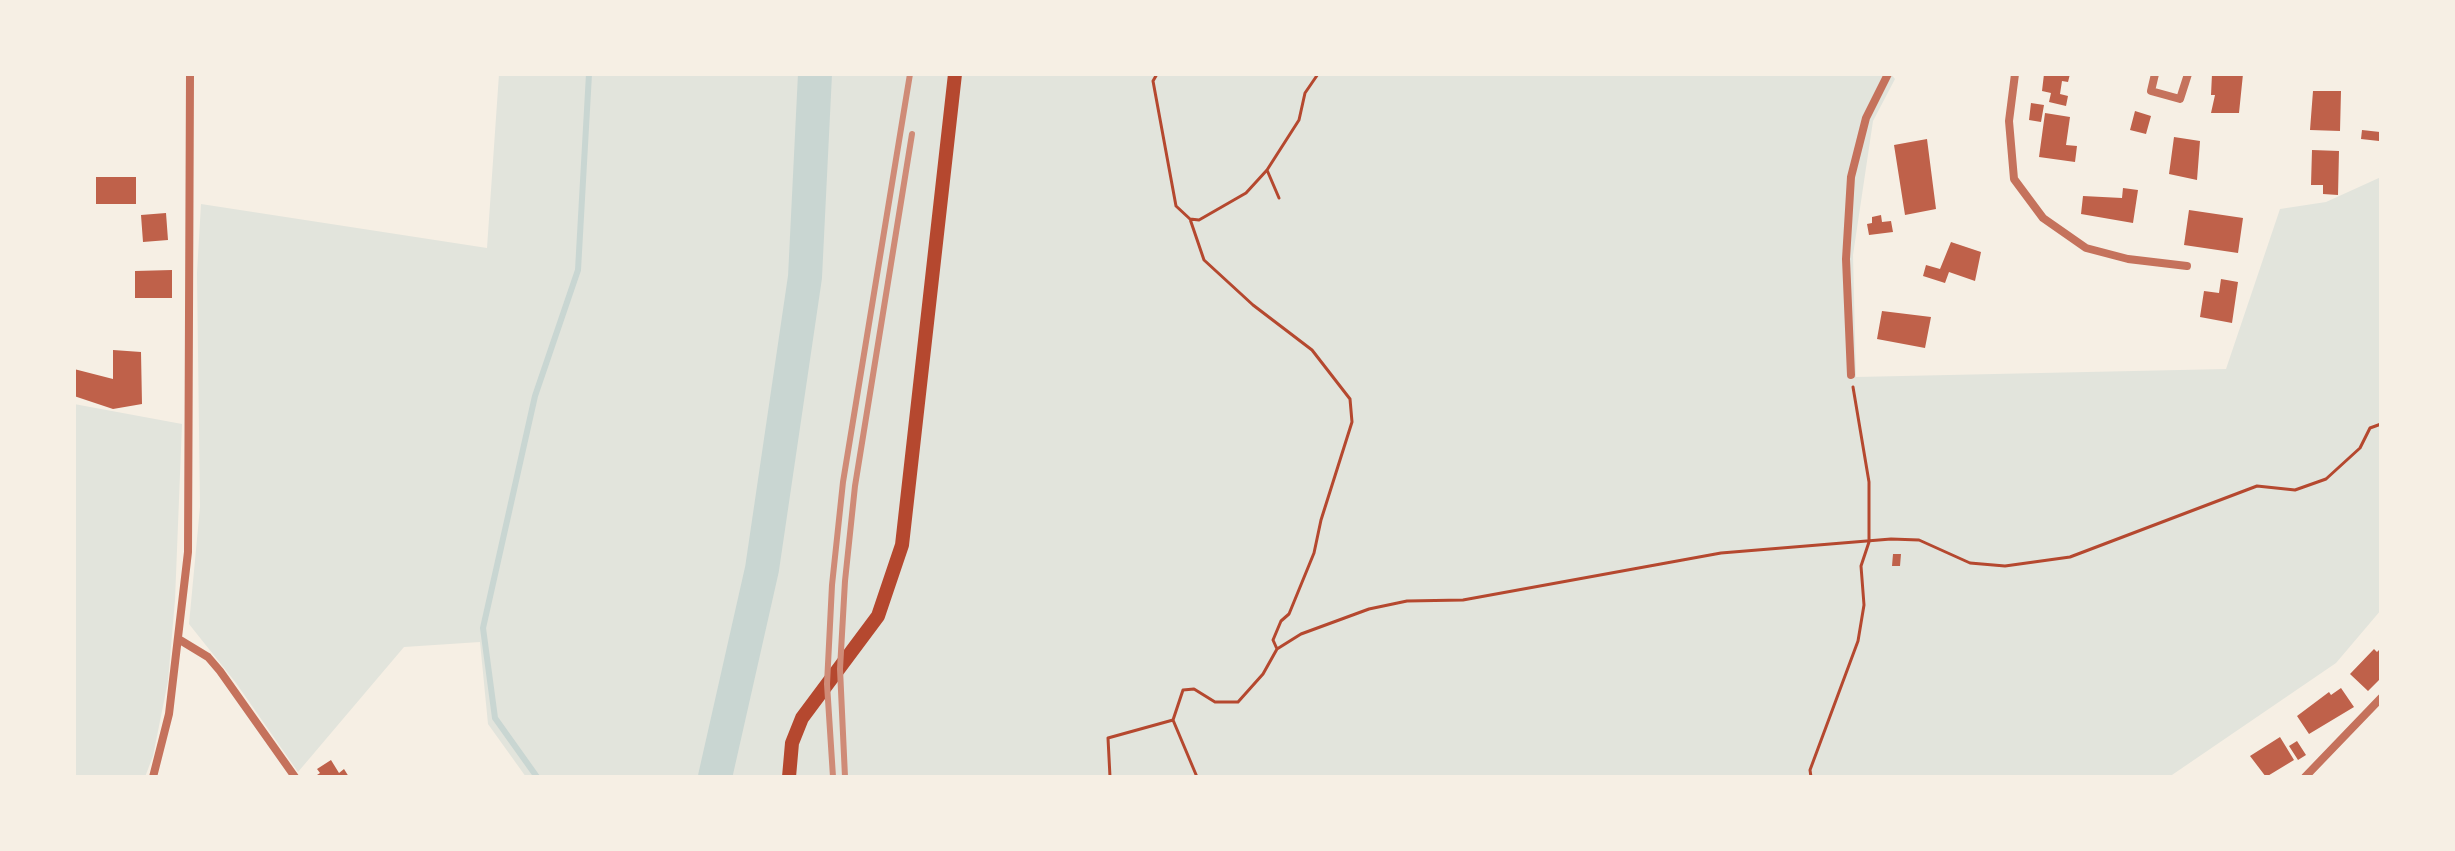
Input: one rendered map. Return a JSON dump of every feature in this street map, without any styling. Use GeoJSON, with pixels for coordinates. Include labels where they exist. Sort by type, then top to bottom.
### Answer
{"type":"FeatureCollection","features":[{"type":"Feature","properties":{"kind":"main road"},"geometry":{"type":"LineString","coordinates":[[789,777],[795,732],[811,705],[878,616],[902,545],[955,74]]}},
{"type":"Feature","properties":{"kind":"street"},"geometry":{"type":"LineString","coordinates":[[153,777],[169,714],[188,552],[190,74]]}},
{"type":"Feature","properties":{"kind":"street"},"geometry":{"type":"LineString","coordinates":[[1851,375],[1846,259],[1851,177],[1866,118],[1888,74]]}},
{"type":"Feature","properties":{"kind":"street"},"geometry":{"type":"LineString","coordinates":[[2015,74],[2009,121],[2014,179],[2043,218],[2086,248],[2128,259],[2187,266]]}},
{"type":"Feature","properties":{"kind":"street"},"geometry":{"type":"LineString","coordinates":[[2155,74],[2151,91],[2180,99],[2188,74]]}},
{"type":"Feature","properties":{"kind":"street"},"geometry":{"type":"LineString","coordinates":[[180,640],[214,664],[295,777]]}},
{"type":"Feature","properties":{"kind":"street"},"geometry":{"type":"LineString","coordinates":[[2305,777],[2381,698]]}},
{"type":"Feature","properties":{"kind":"path"},"geometry":{"type":"LineString","coordinates":[[1157,74],[1153,81],[1176,206],[1190,219],[1204,260],[1253,305],[1312,350],[1350,399],[1352,422],[1321,520],[1314,553],[1289,614],[1281,621],[1273,640],[1277,649]]}},
{"type":"Feature","properties":{"kind":"path"},"geometry":{"type":"LineString","coordinates":[[1190,219],[1199,220],[1246,193],[1267,170],[1299,120],[1305,93],[1318,74]]}},
{"type":"Feature","properties":{"kind":"path"},"geometry":{"type":"LineString","coordinates":[[1267,170],[1279,198]]}},
{"type":"Feature","properties":{"kind":"path"},"geometry":{"type":"LineString","coordinates":[[1811,777],[1858,641],[1864,605],[1861,566],[1869,542],[1869,482],[1851,375]]}},
{"type":"Feature","properties":{"kind":"path"},"geometry":{"type":"LineString","coordinates":[[1197,777],[1173,720],[1183,690],[1194,689],[1215,702],[1238,702],[1263,674],[1277,649],[1301,634],[1369,609],[1407,601],[1463,600],[1721,553],[1869,542],[1919,540],[1970,563],[2005,566],[2070,557],[2257,486],[2295,490],[2326,479],[2360,448],[2370,428],[2381,424]]}},
{"type":"Feature","properties":{"kind":"path"},"geometry":{"type":"LineString","coordinates":[[1110,777],[1108,738],[1173,720]]}},
{"type":"Feature","properties":{"kind":"shaded area"},"geometry":{"type":"Polygon","coordinates":[[[499,74],[1891,74],[1895,79],[1873,121],[1853,255],[1856,377],[2226,369],[2280,209],[2326,202],[2381,177],[2381,610],[2336,663],[2169,777],[526,777],[488,724],[480,642],[404,647],[298,772],[236,683],[189,624],[200,507],[197,273],[201,204],[487,248],[499,74]]]}},
{"type":"Feature","properties":{"kind":"shaded area"},"geometry":{"type":"Polygon","coordinates":[[[74,404],[182,424],[175,600],[168,681],[153,756],[145,777],[74,777],[74,404]]]}},
{"type":"Feature","properties":{"kind":"building"},"geometry":{"type":"Polygon","coordinates":[[[2044,74],[2070,74],[2068,82],[2062,81],[2060,94],[2068,96],[2066,106],[2049,102],[2051,93],[2042,91],[2044,74]]]}},
{"type":"Feature","properties":{"kind":"building"},"geometry":{"type":"Polygon","coordinates":[[[2212,74],[2243,74],[2239,113],[2211,113],[2215,95],[2211,95],[2212,74]]]}},
{"type":"Feature","properties":{"kind":"building"},"geometry":{"type":"Polygon","coordinates":[[[2313,91],[2341,91],[2340,131],[2310,130],[2313,91]]]}},
{"type":"Feature","properties":{"kind":"building"},"geometry":{"type":"Polygon","coordinates":[[[2031,103],[2044,105],[2041,122],[2029,120],[2031,103]]]}},
{"type":"Feature","properties":{"kind":"building"},"geometry":{"type":"Polygon","coordinates":[[[2135,111],[2151,116],[2146,134],[2130,130],[2135,111]]]}},
{"type":"Feature","properties":{"kind":"building"},"geometry":{"type":"Polygon","coordinates":[[[2045,113],[2070,117],[2066,145],[2077,146],[2075,162],[2039,157],[2045,113]]]}},
{"type":"Feature","properties":{"kind":"building"},"geometry":{"type":"Polygon","coordinates":[[[2362,130],[2380,132],[2379,141],[2361,139],[2362,130]]]}},
{"type":"Feature","properties":{"kind":"building"},"geometry":{"type":"Polygon","coordinates":[[[2174,137],[2200,141],[2197,180],[2169,174],[2174,137]]]}},
{"type":"Feature","properties":{"kind":"building"},"geometry":{"type":"Polygon","coordinates":[[[1927,139],[1936,209],[1905,215],[1894,145],[1927,139]]]}},
{"type":"Feature","properties":{"kind":"building"},"geometry":{"type":"Polygon","coordinates":[[[2312,150],[2339,151],[2338,195],[2323,194],[2323,185],[2311,185],[2312,150]]]}},
{"type":"Feature","properties":{"kind":"building"},"geometry":{"type":"Polygon","coordinates":[[[96,177],[136,177],[136,204],[96,204],[96,177]]]}},
{"type":"Feature","properties":{"kind":"building"},"geometry":{"type":"Polygon","coordinates":[[[2123,188],[2138,190],[2133,223],[2081,214],[2083,196],[2122,198],[2123,188]]]}},
{"type":"Feature","properties":{"kind":"building"},"geometry":{"type":"Polygon","coordinates":[[[2189,210],[2243,218],[2238,253],[2184,245],[2189,210]]]}},
{"type":"Feature","properties":{"kind":"building"},"geometry":{"type":"Polygon","coordinates":[[[166,213],[168,240],[143,242],[141,215],[166,213]]]}},
{"type":"Feature","properties":{"kind":"building"},"geometry":{"type":"Polygon","coordinates":[[[1881,215],[1882,222],[1891,221],[1893,232],[1869,235],[1867,224],[1872,223],[1872,217],[1881,215]]]}},
{"type":"Feature","properties":{"kind":"building"},"geometry":{"type":"Polygon","coordinates":[[[1951,242],[1981,252],[1975,281],[1949,272],[1945,283],[1923,276],[1926,265],[1940,269],[1951,242]]]}},
{"type":"Feature","properties":{"kind":"building"},"geometry":{"type":"Polygon","coordinates":[[[172,270],[172,298],[135,298],[135,271],[172,270]]]}},
{"type":"Feature","properties":{"kind":"building"},"geometry":{"type":"Polygon","coordinates":[[[2221,279],[2238,282],[2232,323],[2200,317],[2204,291],[2219,293],[2221,279]]]}},
{"type":"Feature","properties":{"kind":"building"},"geometry":{"type":"Polygon","coordinates":[[[1882,311],[1931,317],[1925,348],[1877,339],[1882,311]]]}},
{"type":"Feature","properties":{"kind":"building"},"geometry":{"type":"Polygon","coordinates":[[[113,350],[141,352],[142,404],[113,409],[74,396],[74,369],[113,379],[113,350]]]}},
{"type":"Feature","properties":{"kind":"building"},"geometry":{"type":"Polygon","coordinates":[[[1893,554],[1901,554],[1900,566],[1892,566],[1893,554]]]}},
{"type":"Feature","properties":{"kind":"building"},"geometry":{"type":"Polygon","coordinates":[[[2381,648],[2379,680],[2368,691],[2350,674],[2374,649],[2377,652],[2381,648]]]}},
{"type":"Feature","properties":{"kind":"building"},"geometry":{"type":"Polygon","coordinates":[[[2341,688],[2354,707],[2309,734],[2297,716],[2329,692],[2331,695],[2341,688]]]}},
{"type":"Feature","properties":{"kind":"building"},"geometry":{"type":"Polygon","coordinates":[[[2280,737],[2294,760],[2266,777],[2250,756],[2280,737]]]}},
{"type":"Feature","properties":{"kind":"building"},"geometry":{"type":"Polygon","coordinates":[[[2297,741],[2306,755],[2298,760],[2289,746],[2297,741]]]}},
{"type":"Feature","properties":{"kind":"building"},"geometry":{"type":"Polygon","coordinates":[[[331,760],[339,773],[344,769],[349,777],[314,777],[320,773],[317,769],[331,760]]]}},
{"type":"Feature","properties":{"kind":"waterway"},"geometry":{"type":"LineString","coordinates":[[537,777],[495,718],[483,628],[535,396],[578,270],[589,74]]}},
{"type":"Feature","properties":{"kind":"waterway"},"geometry":{"type":"LineString","coordinates":[[715,777],[762,569],[805,277],[815,74]]}},
{"type":"Feature","properties":{"kind":"railway"},"geometry":{"type":"LineString","coordinates":[[833,777],[827,684],[832,585],[843,482],[910,74]]}},
{"type":"Feature","properties":{"kind":"railway"},"geometry":{"type":"LineString","coordinates":[[845,777],[840,669],[845,581],[855,486],[912,134]]}}]}
